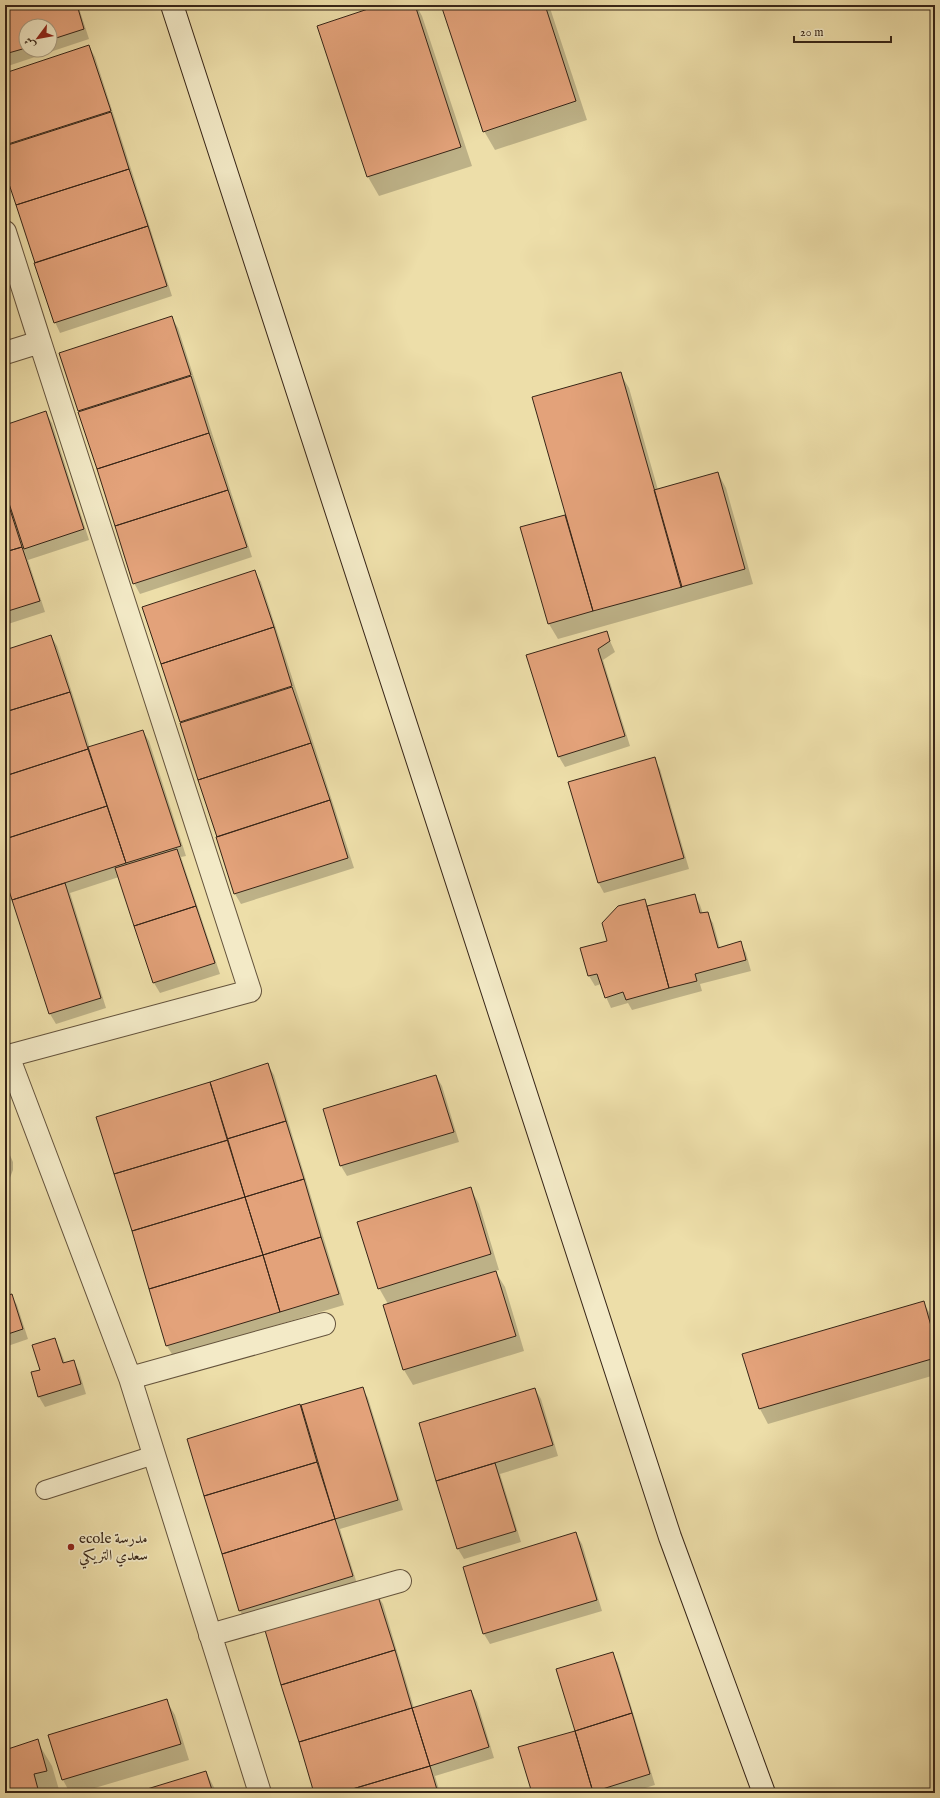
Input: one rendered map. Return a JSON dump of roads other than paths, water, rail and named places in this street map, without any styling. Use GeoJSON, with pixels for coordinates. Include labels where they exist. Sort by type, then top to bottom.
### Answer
{"type":"FeatureCollection","features":[{"type":"Feature","properties":{"kind":"street"},"geometry":{"type":"LineString","coordinates":[[172,5],[670,1537],[764,1793]]}},
{"type":"Feature","properties":{"kind":"street"},"geometry":{"type":"LineString","coordinates":[[5,232],[250,990],[6,1053],[130,1378],[260,1793]]}},
{"type":"Feature","properties":{"kind":"street"},"geometry":{"type":"LineString","coordinates":[[5,353],[40,342]]}},
{"type":"Feature","properties":{"kind":"street"},"geometry":{"type":"LineString","coordinates":[[130,1378],[324,1324]]}},
{"type":"Feature","properties":{"kind":"street"},"geometry":{"type":"LineString","coordinates":[[210,1635],[400,1581]]}},
{"type":"Feature","properties":{"kind":"lane"},"geometry":{"type":"LineString","coordinates":[[45,1490],[154,1455]]}},
{"type":"Feature","properties":{"kind":"place","name":"ecole مدرسة سعدي التريكي"},"geometry":{"type":"Point","coordinates":[71,1547]}}]}
